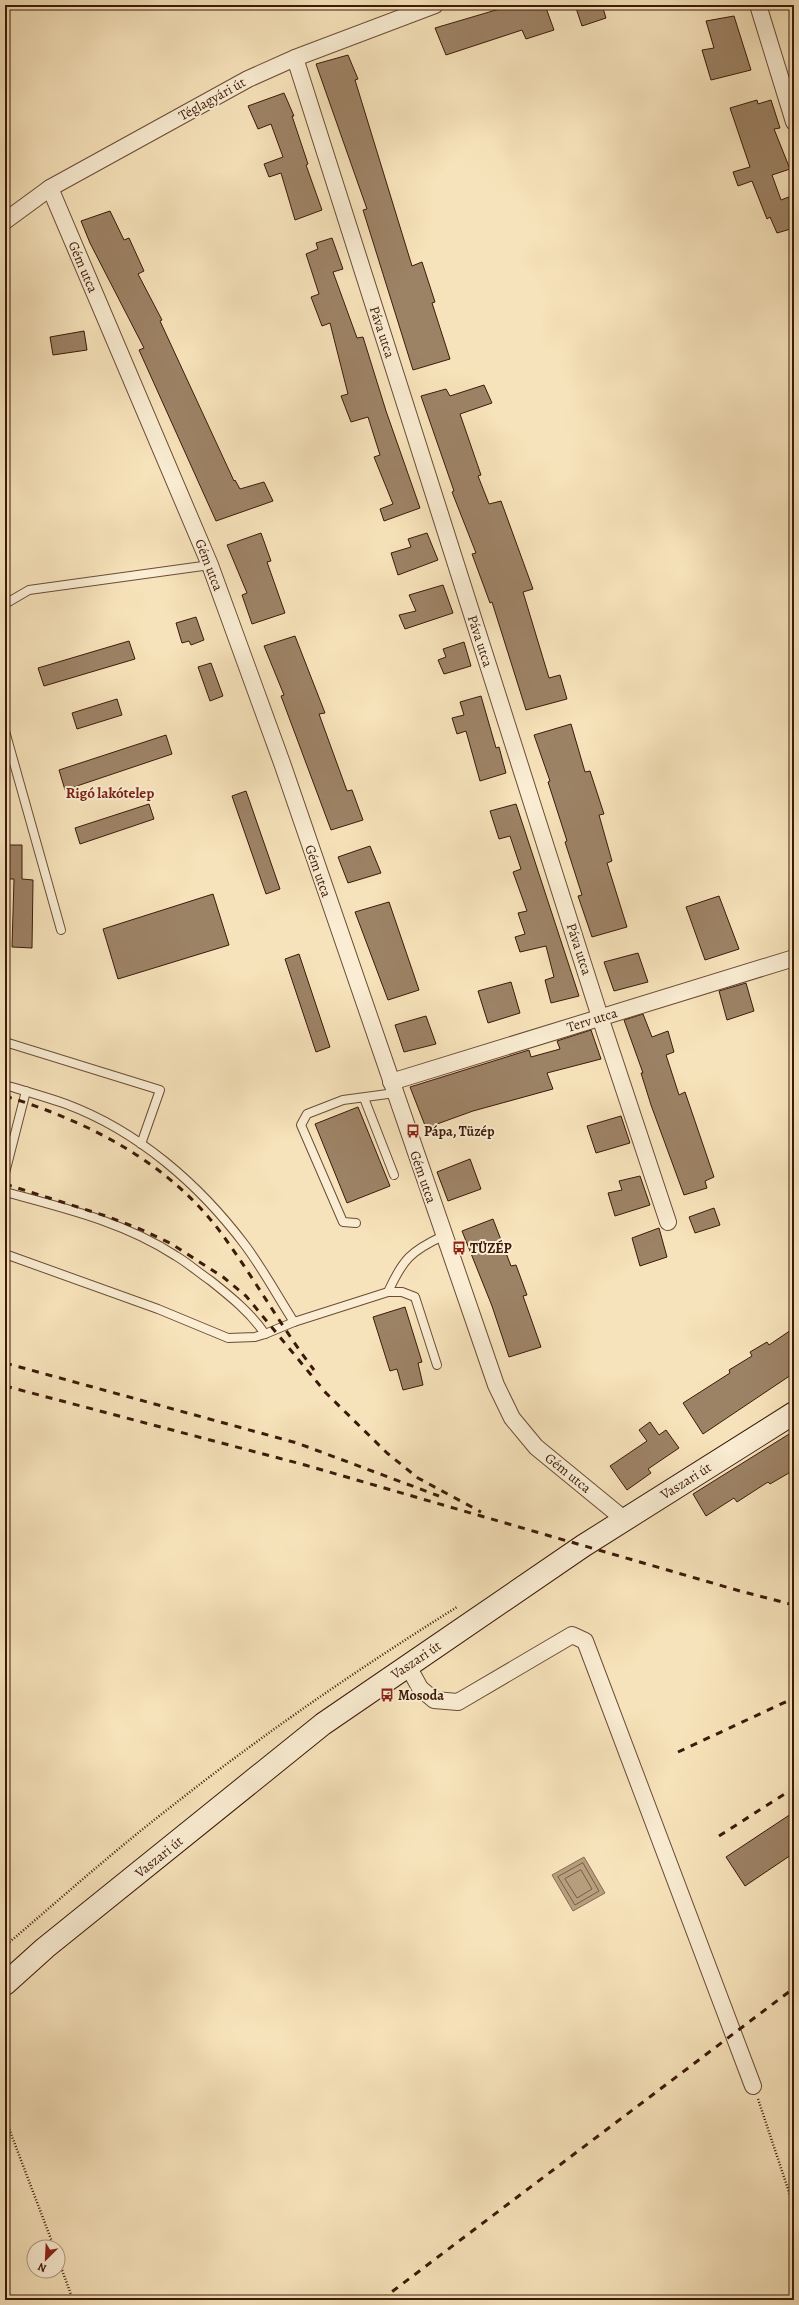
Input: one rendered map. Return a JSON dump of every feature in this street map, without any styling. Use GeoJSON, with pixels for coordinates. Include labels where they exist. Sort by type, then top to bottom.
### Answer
{"type":"FeatureCollection","features":[{"type":"Feature","properties":{"kind":"main road","name":"Vaszari út"},"geometry":{"type":"LineString","coordinates":[[5,1984],[45,1948],[323,1724],[583,1546],[794,1413]]}},
{"type":"Feature","properties":{"kind":"street","name":"Téglagyári út"},"geometry":{"type":"LineString","coordinates":[[5,222],[50,188],[248,79],[295,58],[434,5]]}},
{"type":"Feature","properties":{"kind":"street"},"geometry":{"type":"LineString","coordinates":[[758,5],[794,122]]}},
{"type":"Feature","properties":{"kind":"street","name":"Páva utca"},"geometry":{"type":"LineString","coordinates":[[295,58],[600,1017],[668,1222]]}},
{"type":"Feature","properties":{"kind":"street","name":"Gém utca"},"geometry":{"type":"LineString","coordinates":[[50,188],[210,565],[282,763],[443,1236],[496,1385],[512,1418],[550,1459],[625,1520]]}},
{"type":"Feature","properties":{"kind":"street","name":"Terv utca"},"geometry":{"type":"LineString","coordinates":[[393,1088],[600,1017],[794,958]]}},
{"type":"Feature","properties":{"kind":"street"},"geometry":{"type":"LineString","coordinates":[[408,1666],[420,1688],[434,1700],[458,1702],[572,1635],[585,1641],[753,2086]]}},
{"type":"Feature","properties":{"kind":"lane"},"geometry":{"type":"LineString","coordinates":[[5,604],[29,590],[210,565]]}},
{"type":"Feature","properties":{"kind":"lane"},"geometry":{"type":"LineString","coordinates":[[5,731],[61,930]]}},
{"type":"Feature","properties":{"kind":"lane"},"geometry":{"type":"LineString","coordinates":[[5,1042],[160,1090],[141,1144]]}},
{"type":"Feature","properties":{"kind":"lane"},"geometry":{"type":"LineString","coordinates":[[5,1085],[73,1107],[118,1130],[141,1144],[178,1171],[210,1202],[246,1246],[294,1322]]}},
{"type":"Feature","properties":{"kind":"lane"},"geometry":{"type":"LineString","coordinates":[[356,1223],[343,1222],[301,1125],[307,1114],[343,1100],[364,1098],[393,1088]]}},
{"type":"Feature","properties":{"kind":"lane"},"geometry":{"type":"LineString","coordinates":[[5,1173],[26,1091]]}},
{"type":"Feature","properties":{"kind":"lane"},"geometry":{"type":"LineString","coordinates":[[364,1098],[394,1175]]}},
{"type":"Feature","properties":{"kind":"lane"},"geometry":{"type":"LineString","coordinates":[[5,1192],[82,1213],[142,1236],[177,1256],[228,1295],[256,1321],[265,1334]]}},
{"type":"Feature","properties":{"kind":"lane"},"geometry":{"type":"LineString","coordinates":[[388,1292],[397,1272],[410,1255],[417,1249],[443,1236]]}},
{"type":"Feature","properties":{"kind":"lane"},"geometry":{"type":"LineString","coordinates":[[5,1254],[158,1309],[219,1336],[228,1338],[255,1337],[294,1322],[388,1292],[402,1292],[415,1297],[437,1366]]}},
{"type":"Feature","properties":{"kind":"path"},"geometry":{"type":"LineString","coordinates":[[5,1946],[171,1806],[276,1727],[393,1647],[463,1603]]}},
{"type":"Feature","properties":{"kind":"path"},"geometry":{"type":"LineString","coordinates":[[753,2086],[794,2207]]}},
{"type":"Feature","properties":{"kind":"path"},"geometry":{"type":"LineString","coordinates":[[5,2118],[51,2239]]}},
{"type":"Feature","properties":{"kind":"path"},"geometry":{"type":"LineString","coordinates":[[66,2279],[74,2300]]}},
{"type":"Feature","properties":{"kind":"water"},"geometry":{"type":"Polygon","coordinates":[[[584,1857],[605,1893],[573,1911],[552,1875],[584,1857]]]}},
{"type":"Feature","properties":{"kind":"building"},"geometry":{"type":"Polygon","coordinates":[[[513,5],[545,5],[554,30],[526,39],[522,30],[446,55],[435,28],[513,5]]]}},
{"type":"Feature","properties":{"kind":"building"},"geometry":{"type":"Polygon","coordinates":[[[575,5],[602,5],[606,18],[582,26],[575,5]]]}},
{"type":"Feature","properties":{"kind":"building"},"geometry":{"type":"Polygon","coordinates":[[[734,16],[751,70],[711,80],[702,50],[714,48],[706,21],[734,16]]]}},
{"type":"Feature","properties":{"kind":"building"},"geometry":{"type":"Polygon","coordinates":[[[348,55],[358,79],[355,80],[412,266],[422,262],[435,302],[432,303],[450,359],[413,370],[363,210],[367,209],[316,64],[348,55]]]}},
{"type":"Feature","properties":{"kind":"building"},"geometry":{"type":"Polygon","coordinates":[[[284,93],[294,116],[292,116],[308,164],[306,165],[322,210],[295,220],[281,173],[269,177],[264,164],[283,157],[271,124],[258,129],[248,106],[284,93]]]}},
{"type":"Feature","properties":{"kind":"building"},"geometry":{"type":"Polygon","coordinates":[[[757,100],[758,104],[771,100],[780,128],[774,129],[790,169],[772,175],[781,200],[794,195],[794,228],[777,233],[770,217],[767,219],[752,181],[738,186],[733,172],[750,167],[730,108],[757,100]]]}},
{"type":"Feature","properties":{"kind":"building"},"geometry":{"type":"Polygon","coordinates":[[[110,211],[124,240],[129,238],[144,271],[138,274],[162,320],[160,321],[234,481],[235,480],[240,489],[264,482],[273,501],[216,521],[139,350],[144,348],[90,243],[81,221],[110,211]]]}},
{"type":"Feature","properties":{"kind":"building"},"geometry":{"type":"Polygon","coordinates":[[[332,238],[343,269],[333,272],[357,338],[363,337],[386,411],[420,508],[384,521],[380,509],[393,504],[374,457],[380,455],[368,417],[351,422],[341,396],[348,394],[330,323],[322,326],[311,297],[319,294],[306,254],[318,249],[316,243],[332,238]]]}},
{"type":"Feature","properties":{"kind":"building"},"geometry":{"type":"Polygon","coordinates":[[[84,331],[87,350],[53,355],[50,337],[84,331]]]}},
{"type":"Feature","properties":{"kind":"building"},"geometry":{"type":"Polygon","coordinates":[[[484,385],[492,403],[460,414],[481,475],[478,476],[489,504],[501,501],[533,589],[523,592],[549,678],[560,675],[567,699],[526,710],[492,602],[490,603],[472,554],[476,553],[452,492],[454,491],[421,396],[446,389],[450,396],[484,385]]]}},
{"type":"Feature","properties":{"kind":"building"},"geometry":{"type":"Polygon","coordinates":[[[261,533],[271,561],[267,562],[285,613],[252,624],[242,595],[247,593],[227,545],[261,533]]]}},
{"type":"Feature","properties":{"kind":"building"},"geometry":{"type":"Polygon","coordinates":[[[427,533],[438,560],[398,575],[391,553],[411,547],[408,539],[427,533]]]}},
{"type":"Feature","properties":{"kind":"building"},"geometry":{"type":"Polygon","coordinates":[[[443,585],[453,613],[405,629],[399,615],[416,611],[409,595],[443,585]]]}},
{"type":"Feature","properties":{"kind":"building"},"geometry":{"type":"Polygon","coordinates":[[[196,617],[204,640],[191,645],[189,641],[182,643],[176,623],[196,617]]]}},
{"type":"Feature","properties":{"kind":"building"},"geometry":{"type":"Polygon","coordinates":[[[295,636],[325,713],[319,714],[347,791],[352,790],[363,820],[331,830],[281,696],[284,695],[264,646],[295,636]]]}},
{"type":"Feature","properties":{"kind":"building"},"geometry":{"type":"Polygon","coordinates":[[[129,641],[135,659],[44,686],[38,668],[129,641]]]}},
{"type":"Feature","properties":{"kind":"building"},"geometry":{"type":"Polygon","coordinates":[[[464,642],[471,666],[444,674],[438,660],[446,657],[443,649],[464,642]]]}},
{"type":"Feature","properties":{"kind":"building"},"geometry":{"type":"Polygon","coordinates":[[[211,663],[223,696],[210,701],[198,667],[211,663]]]}},
{"type":"Feature","properties":{"kind":"building"},"geometry":{"type":"Polygon","coordinates":[[[481,696],[496,748],[499,747],[506,773],[480,781],[466,731],[457,734],[452,718],[464,715],[460,702],[481,696]]]}},
{"type":"Feature","properties":{"kind":"building"},"geometry":{"type":"Polygon","coordinates":[[[117,699],[122,715],[77,729],[72,713],[117,699]]]}},
{"type":"Feature","properties":{"kind":"building"},"geometry":{"type":"Polygon","coordinates":[[[571,724],[585,772],[590,771],[604,814],[599,815],[612,861],[607,863],[627,927],[592,937],[578,896],[582,895],[548,782],[550,781],[534,735],[571,724]]]}},
{"type":"Feature","properties":{"kind":"building"},"geometry":{"type":"Polygon","coordinates":[[[166,735],[172,754],[65,790],[59,770],[166,735]]]}},
{"type":"Feature","properties":{"kind":"building"},"geometry":{"type":"Polygon","coordinates":[[[246,791],[280,889],[266,894],[232,796],[246,791]]]}},
{"type":"Feature","properties":{"kind":"building"},"geometry":{"type":"Polygon","coordinates":[[[149,804],[154,819],[80,844],[75,828],[149,804]]]}},
{"type":"Feature","properties":{"kind":"building"},"geometry":{"type":"Polygon","coordinates":[[[516,804],[579,996],[551,1003],[545,980],[554,977],[546,946],[520,952],[515,937],[525,934],[518,913],[527,911],[513,872],[521,869],[510,836],[499,839],[490,811],[516,804]]]}},
{"type":"Feature","properties":{"kind":"building"},"geometry":{"type":"Polygon","coordinates":[[[5,845],[22,845],[22,879],[33,880],[32,948],[12,947],[14,879],[5,879],[5,845]]]}},
{"type":"Feature","properties":{"kind":"building"},"geometry":{"type":"Polygon","coordinates":[[[370,846],[381,873],[348,883],[338,857],[370,846]]]}},
{"type":"Feature","properties":{"kind":"building"},"geometry":{"type":"Polygon","coordinates":[[[213,894],[229,945],[118,979],[103,929],[213,894]]]}},
{"type":"Feature","properties":{"kind":"building"},"geometry":{"type":"Polygon","coordinates":[[[719,896],[739,949],[705,960],[686,907],[719,896]]]}},
{"type":"Feature","properties":{"kind":"building"},"geometry":{"type":"Polygon","coordinates":[[[389,902],[419,990],[388,1000],[355,912],[389,902]]]}},
{"type":"Feature","properties":{"kind":"building"},"geometry":{"type":"Polygon","coordinates":[[[638,953],[648,982],[614,991],[604,962],[638,953]]]}},
{"type":"Feature","properties":{"kind":"building"},"geometry":{"type":"Polygon","coordinates":[[[299,954],[330,1047],[316,1052],[285,959],[299,954]]]}},
{"type":"Feature","properties":{"kind":"building"},"geometry":{"type":"Polygon","coordinates":[[[511,982],[520,1013],[488,1023],[478,991],[511,982]]]}},
{"type":"Feature","properties":{"kind":"building"},"geometry":{"type":"Polygon","coordinates":[[[746,983],[754,1011],[727,1020],[719,991],[746,983]]]}},
{"type":"Feature","properties":{"kind":"building"},"geometry":{"type":"Polygon","coordinates":[[[643,1014],[652,1037],[668,1031],[674,1052],[666,1055],[679,1095],[685,1092],[714,1177],[705,1181],[707,1188],[684,1195],[651,1105],[641,1073],[643,1073],[624,1020],[643,1014]]]}},
{"type":"Feature","properties":{"kind":"building"},"geometry":{"type":"Polygon","coordinates":[[[426,1016],[436,1044],[404,1052],[395,1025],[426,1016]]]}},
{"type":"Feature","properties":{"kind":"building"},"geometry":{"type":"Polygon","coordinates":[[[591,1030],[601,1059],[547,1073],[553,1089],[473,1111],[426,1128],[410,1087],[529,1050],[531,1057],[560,1049],[557,1041],[591,1030]]]}},
{"type":"Feature","properties":{"kind":"building"},"geometry":{"type":"Polygon","coordinates":[[[358,1107],[390,1186],[347,1203],[315,1124],[358,1107]]]}},
{"type":"Feature","properties":{"kind":"building"},"geometry":{"type":"Polygon","coordinates":[[[621,1116],[630,1143],[596,1153],[587,1126],[621,1116]]]}},
{"type":"Feature","properties":{"kind":"building"},"geometry":{"type":"Polygon","coordinates":[[[470,1159],[481,1189],[448,1201],[437,1172],[470,1159]]]}},
{"type":"Feature","properties":{"kind":"building"},"geometry":{"type":"Polygon","coordinates":[[[640,1176],[650,1205],[615,1216],[608,1193],[622,1190],[619,1181],[640,1176]]]}},
{"type":"Feature","properties":{"kind":"building"},"geometry":{"type":"Polygon","coordinates":[[[714,1208],[720,1225],[695,1233],[689,1217],[714,1208]]]}},
{"type":"Feature","properties":{"kind":"building"},"geometry":{"type":"Polygon","coordinates":[[[493,1219],[511,1266],[516,1265],[527,1295],[523,1296],[541,1347],[509,1357],[492,1306],[462,1231],[493,1219]]]}},
{"type":"Feature","properties":{"kind":"building"},"geometry":{"type":"Polygon","coordinates":[[[659,1228],[667,1257],[640,1266],[632,1238],[659,1228]]]}},
{"type":"Feature","properties":{"kind":"building"},"geometry":{"type":"Polygon","coordinates":[[[405,1307],[422,1362],[418,1363],[423,1385],[403,1390],[397,1369],[390,1371],[373,1317],[405,1307]]]}},
{"type":"Feature","properties":{"kind":"building"},"geometry":{"type":"Polygon","coordinates":[[[794,1328],[794,1373],[703,1434],[683,1403],[730,1373],[729,1370],[752,1356],[750,1352],[767,1342],[769,1345],[794,1328]]]}},
{"type":"Feature","properties":{"kind":"building"},"geometry":{"type":"Polygon","coordinates":[[[650,1422],[659,1435],[666,1430],[679,1448],[648,1469],[651,1473],[627,1490],[610,1466],[647,1441],[639,1430],[650,1422]]]}},
{"type":"Feature","properties":{"kind":"building"},"geometry":{"type":"Polygon","coordinates":[[[794,1431],[794,1470],[770,1484],[768,1482],[737,1502],[734,1498],[706,1516],[693,1494],[794,1431]]]}},
{"type":"Feature","properties":{"kind":"building"},"geometry":{"type":"Polygon","coordinates":[[[794,1812],[794,1853],[745,1886],[726,1857],[794,1812]]]}},
{"type":"Feature","properties":{"kind":"railway"},"geometry":{"type":"LineString","coordinates":[[5,1096],[38,1107],[101,1134],[158,1170],[184,1192],[208,1216],[229,1244],[314,1370]]}},
{"type":"Feature","properties":{"kind":"railway"},"geometry":{"type":"LineString","coordinates":[[5,1184],[106,1216],[140,1229],[170,1243],[223,1277],[246,1296],[326,1393],[387,1453],[418,1478],[481,1512]]}},
{"type":"Feature","properties":{"kind":"railway"},"geometry":{"type":"LineString","coordinates":[[5,1363],[297,1443],[439,1496]]}},
{"type":"Feature","properties":{"kind":"railway"},"geometry":{"type":"LineString","coordinates":[[5,1386],[305,1465],[740,1591],[794,1605]]}},
{"type":"Feature","properties":{"kind":"railway"},"geometry":{"type":"LineString","coordinates":[[678,1752],[794,1698]]}},
{"type":"Feature","properties":{"kind":"railway"},"geometry":{"type":"LineString","coordinates":[[719,1836],[794,1788]]}},
{"type":"Feature","properties":{"kind":"railway"},"geometry":{"type":"LineString","coordinates":[[381,2300],[794,1988]]}},
{"type":"Feature","properties":{"kind":"place","name":"Pápa, Tüzép"},"geometry":{"type":"Point","coordinates":[413,1131]}},
{"type":"Feature","properties":{"kind":"place","name":"TÜZÉP"},"geometry":{"type":"Point","coordinates":[459,1248]}},
{"type":"Feature","properties":{"kind":"place","name":"Mosoda"},"geometry":{"type":"Point","coordinates":[387,1695]}},
{"type":"Feature","properties":{"kind":"district","name":"Rigó lakótelep"},"geometry":{"type":"Point","coordinates":[110,793]}}]}
